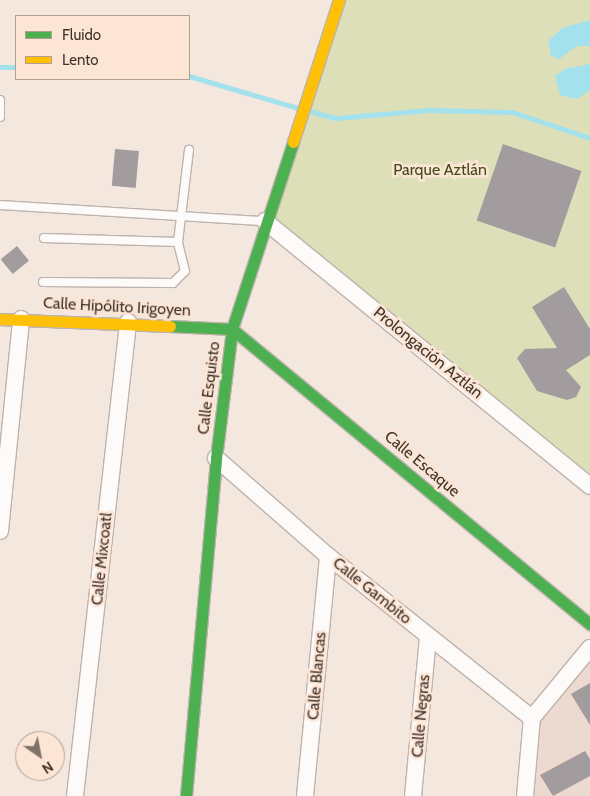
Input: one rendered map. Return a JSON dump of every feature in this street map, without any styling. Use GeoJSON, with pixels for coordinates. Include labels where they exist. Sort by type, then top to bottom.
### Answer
{"type":"FeatureCollection","features":[{"type":"Feature","properties":{"kind":"street","name":"Calle Esquisto"},"geometry":{"type":"LineString","coordinates":[[186,796],[216,458],[232,329],[265,221],[339,0]]}},
{"type":"Feature","properties":{"kind":"street","name":"Prolongación Aztlán"},"geometry":{"type":"LineString","coordinates":[[265,221],[590,486]]}},
{"type":"Feature","properties":{"kind":"street","name":"Calle Hipólito Irigoyen"},"geometry":{"type":"LineString","coordinates":[[0,319],[128,322],[232,329]]}},
{"type":"Feature","properties":{"kind":"street"},"geometry":{"type":"LineString","coordinates":[[0,530],[21,319]]}},
{"type":"Feature","properties":{"kind":"street","name":"Calle Mixcoatl"},"geometry":{"type":"LineString","coordinates":[[75,796],[128,322]]}},
{"type":"Feature","properties":{"kind":"street","name":"Calle Escaque"},"geometry":{"type":"LineString","coordinates":[[232,329],[590,624]]}},
{"type":"Feature","properties":{"kind":"street","name":"Calle Gambito"},"geometry":{"type":"LineString","coordinates":[[216,458],[328,556],[532,718]]}},
{"type":"Feature","properties":{"kind":"street","name":"Calle Blancas"},"geometry":{"type":"LineString","coordinates":[[305,796],[328,556]]}},
{"type":"Feature","properties":{"kind":"street","name":"Calle Negras"},"geometry":{"type":"LineString","coordinates":[[413,796],[428,637]]}},
{"type":"Feature","properties":{"kind":"street"},"geometry":{"type":"LineString","coordinates":[[524,796],[532,718],[590,648]]}},
{"type":"Feature","properties":{"kind":"lane"},"geometry":{"type":"LineString","coordinates":[[0,100],[0,117]]}},
{"type":"Feature","properties":{"kind":"lane"},"geometry":{"type":"LineString","coordinates":[[43,282],[173,283],[185,271],[178,242],[188,150]]}},
{"type":"Feature","properties":{"kind":"lane"},"geometry":{"type":"LineString","coordinates":[[0,205],[182,213],[265,221]]}},
{"type":"Feature","properties":{"kind":"lane"},"geometry":{"type":"LineString","coordinates":[[44,238],[178,242]]}},
{"type":"Feature","properties":{"kind":"shaded area"},"geometry":{"type":"Polygon","coordinates":[[[590,661],[590,796],[533,796],[541,722],[590,661]]]}},
{"type":"Feature","properties":{"kind":"green space","name":"Parque Aztlán"},"geometry":{"type":"Polygon","coordinates":[[[339,0],[590,0],[590,487],[265,221],[339,0]]]}},
{"type":"Feature","properties":{"kind":"water"},"geometry":{"type":"Polygon","coordinates":[[[590,20],[590,46],[577,46],[559,59],[551,56],[548,41],[562,28],[590,20]]]}},
{"type":"Feature","properties":{"kind":"water"},"geometry":{"type":"Polygon","coordinates":[[[590,64],[590,90],[577,99],[560,95],[555,76],[565,69],[590,64]]]}},
{"type":"Feature","properties":{"kind":"building"},"geometry":{"type":"Polygon","coordinates":[[[503,144],[581,171],[555,248],[477,221],[503,144]]]}},
{"type":"Feature","properties":{"kind":"building"},"geometry":{"type":"Polygon","coordinates":[[[115,149],[139,151],[136,188],[112,186],[115,149]]]}},
{"type":"Feature","properties":{"kind":"building"},"geometry":{"type":"Polygon","coordinates":[[[17,246],[29,261],[13,274],[1,259],[17,246]]]}},
{"type":"Feature","properties":{"kind":"building"},"geometry":{"type":"Polygon","coordinates":[[[564,287],[590,329],[590,355],[566,370],[581,387],[576,397],[567,400],[537,391],[517,358],[525,349],[557,348],[532,307],[564,287]]]}},
{"type":"Feature","properties":{"kind":"building"},"geometry":{"type":"Polygon","coordinates":[[[590,683],[590,725],[571,694],[590,683]]]}},
{"type":"Feature","properties":{"kind":"building"},"geometry":{"type":"Polygon","coordinates":[[[585,751],[590,759],[590,776],[553,796],[540,775],[585,751]]]}},
{"type":"Feature","properties":{"kind":"waterway"},"geometry":{"type":"LineString","coordinates":[[0,67],[15,67]]}},
{"type":"Feature","properties":{"kind":"waterway"},"geometry":{"type":"LineString","coordinates":[[190,76],[298,108]]}},
{"type":"Feature","properties":{"kind":"waterway"},"geometry":{"type":"LineString","coordinates":[[309,111],[336,118],[429,110],[512,112],[590,138]]}},
{"type":"Feature","properties":{"kind":"traffic: fast"},"geometry":{"type":"LineString","coordinates":[[186,796],[216,458],[232,329],[293,142]]}},
{"type":"Feature","properties":{"kind":"traffic: fast"},"geometry":{"type":"LineString","coordinates":[[170,326],[232,329],[590,624]]}},
{"type":"Feature","properties":{"kind":"traffic: slow"},"geometry":{"type":"LineString","coordinates":[[293,142],[339,0]]}},
{"type":"Feature","properties":{"kind":"traffic: slow"},"geometry":{"type":"LineString","coordinates":[[0,319],[170,326]]}}]}
